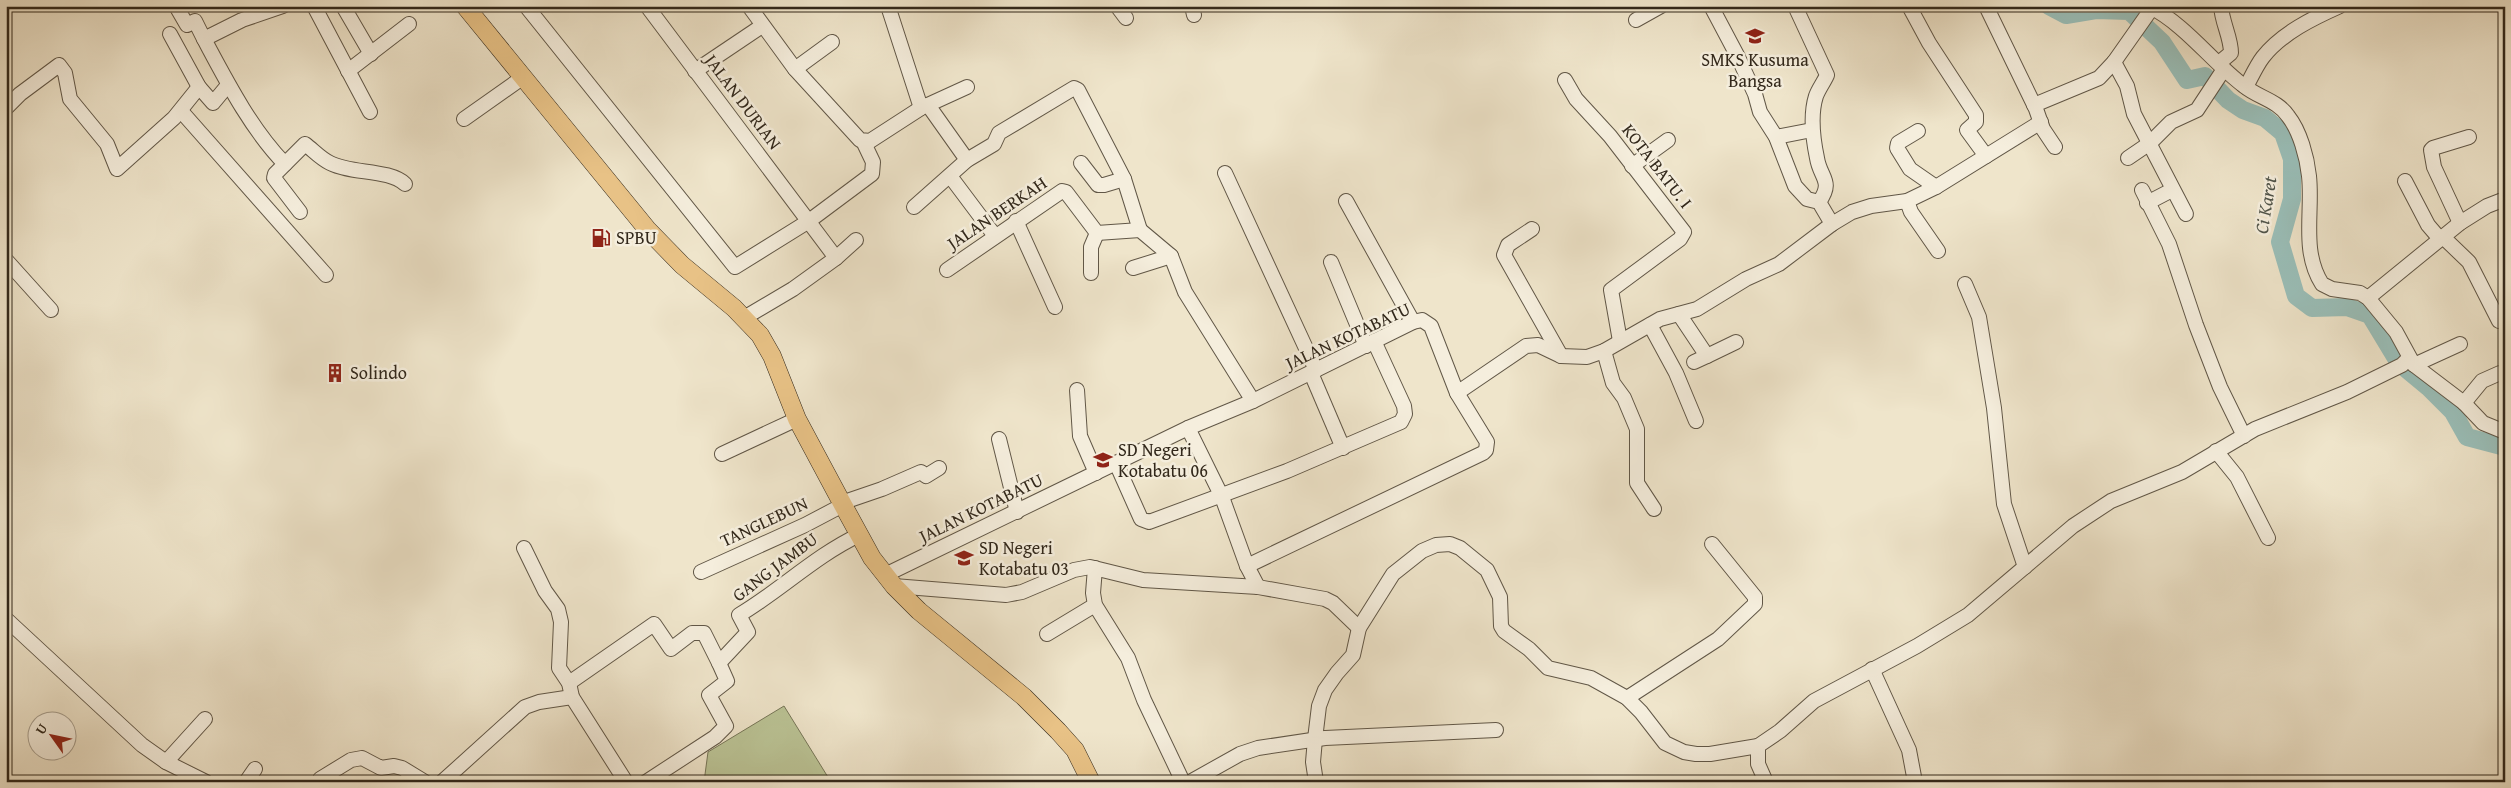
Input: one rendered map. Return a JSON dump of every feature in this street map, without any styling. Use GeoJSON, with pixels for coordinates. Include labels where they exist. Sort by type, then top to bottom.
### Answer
{"type":"FeatureCollection","features":[{"type":"Feature","properties":{"kind":"main road"},"geometry":{"type":"LineString","coordinates":[[469,8],[522,78],[662,246],[744,318],[760,335],[772,356],[797,418],[872,558],[920,611],[1024,697],[1058,731],[1075,750],[1091,782]]}},
{"type":"Feature","properties":{"kind":"street"},"geometry":{"type":"LineString","coordinates":[[176,6],[187,25],[195,21],[228,85],[260,132],[286,164]]}},
{"type":"Feature","properties":{"kind":"street"},"geometry":{"type":"LineString","coordinates":[[314,6],[370,112]]}},
{"type":"Feature","properties":{"kind":"street"},"geometry":{"type":"LineString","coordinates":[[343,6],[371,54]]}},
{"type":"Feature","properties":{"kind":"street"},"geometry":{"type":"LineString","coordinates":[[526,6],[732,265],[739,266],[809,221],[872,174],[872,162],[863,141]]}},
{"type":"Feature","properties":{"kind":"street","name":"JALAN DURIAN"},"geometry":{"type":"LineString","coordinates":[[647,6],[836,258]]}},
{"type":"Feature","properties":{"kind":"street"},"geometry":{"type":"LineString","coordinates":[[888,6],[924,106],[967,160]]}},
{"type":"Feature","properties":{"kind":"street"},"geometry":{"type":"LineString","coordinates":[[1117,6],[1126,18]]}},
{"type":"Feature","properties":{"kind":"street"},"geometry":{"type":"LineString","coordinates":[[1636,20],[1661,6]]}},
{"type":"Feature","properties":{"kind":"street"},"geometry":{"type":"LineString","coordinates":[[1710,6],[1738,57],[1763,118],[1776,137],[1798,191],[1807,199],[1819,202],[1832,224]]}},
{"type":"Feature","properties":{"kind":"street"},"geometry":{"type":"LineString","coordinates":[[1796,6],[1827,75],[1816,98],[1812,130],[1816,158],[1827,186],[1825,194],[1819,202]]}},
{"type":"Feature","properties":{"kind":"street"},"geometry":{"type":"LineString","coordinates":[[1909,6],[1929,43],[1976,115],[1976,122],[1967,130],[1986,156]]}},
{"type":"Feature","properties":{"kind":"street"},"geometry":{"type":"LineString","coordinates":[[1986,6],[2041,122],[2056,147]]}},
{"type":"Feature","properties":{"kind":"street"},"geometry":{"type":"LineString","coordinates":[[2128,158],[2150,143],[2171,122],[2197,110],[2205,97],[2230,53],[2230,43],[2222,19],[2221,6]]}},
{"type":"Feature","properties":{"kind":"street"},"geometry":{"type":"LineString","coordinates":[[2246,88],[2262,58],[2284,36],[2319,10],[2340,6]]}},
{"type":"Feature","properties":{"kind":"street"},"geometry":{"type":"LineString","coordinates":[[751,7],[762,26],[795,69],[856,137],[863,141],[870,141],[924,106],[967,87]]}},
{"type":"Feature","properties":{"kind":"street"},"geometry":{"type":"LineString","coordinates":[[2034,104],[2093,81],[2104,74],[2141,25],[2150,7],[2183,28],[2246,88],[2278,104],[2290,117],[2309,173],[2310,246],[2320,282],[2327,287],[2355,292],[2368,298],[2396,332],[2406,364],[2464,404],[2483,423],[2505,432]]}},
{"type":"Feature","properties":{"kind":"street"},"geometry":{"type":"LineString","coordinates":[[204,39],[242,20],[276,8]]}},
{"type":"Feature","properties":{"kind":"street"},"geometry":{"type":"LineString","coordinates":[[348,71],[409,24]]}},
{"type":"Feature","properties":{"kind":"street"},"geometry":{"type":"LineString","coordinates":[[695,71],[762,26]]}},
{"type":"Feature","properties":{"kind":"street"},"geometry":{"type":"LineString","coordinates":[[170,34],[199,87],[213,103],[228,85]]}},
{"type":"Feature","properties":{"kind":"street"},"geometry":{"type":"LineString","coordinates":[[795,69],[832,42]]}},
{"type":"Feature","properties":{"kind":"street"},"geometry":{"type":"LineString","coordinates":[[2114,62],[2127,86],[2132,108],[2164,167],[2172,190],[2186,214]]}},
{"type":"Feature","properties":{"kind":"street"},"geometry":{"type":"LineString","coordinates":[[9,99],[59,65],[66,73],[70,99],[107,144],[117,169],[181,111],[199,87]]}},
{"type":"Feature","properties":{"kind":"street"},"geometry":{"type":"LineString","coordinates":[[464,119],[522,78]]}},
{"type":"Feature","properties":{"kind":"street","name":"KOTA BATU. I"},"geometry":{"type":"LineString","coordinates":[[1565,80],[1576,98],[1610,136],[1684,232],[1680,239],[1613,287],[1610,293],[1620,341]]}},
{"type":"Feature","properties":{"kind":"street"},"geometry":{"type":"LineString","coordinates":[[914,207],[967,160],[994,144],[999,133],[1074,88],[1078,90],[1124,179],[1140,230],[1171,256],[1185,292],[1253,401]]}},
{"type":"Feature","properties":{"kind":"street"},"geometry":{"type":"LineString","coordinates":[[181,111],[326,275]]}},
{"type":"Feature","properties":{"kind":"street"},"geometry":{"type":"LineString","coordinates":[[1457,393],[1526,346],[1538,345],[1561,356],[1587,356],[1604,351],[1650,325],[1697,309],[1746,279],[1779,264],[1832,224],[1852,212],[1871,206],[1907,201],[1936,187],[2041,122]]}},
{"type":"Feature","properties":{"kind":"street"},"geometry":{"type":"LineString","coordinates":[[1776,137],[1812,130]]}},
{"type":"Feature","properties":{"kind":"street"},"geometry":{"type":"LineString","coordinates":[[1918,131],[1898,143],[1897,148],[1910,169],[1936,187]]}},
{"type":"Feature","properties":{"kind":"street"},"geometry":{"type":"LineString","coordinates":[[2460,223],[2434,166],[2431,150],[2470,137]]}},
{"type":"Feature","properties":{"kind":"street"},"geometry":{"type":"LineString","coordinates":[[1632,166],[1668,140]]}},
{"type":"Feature","properties":{"kind":"street"},"geometry":{"type":"LineString","coordinates":[[300,212],[274,178],[275,174],[305,144],[330,163],[349,169],[394,176],[405,184]]}},
{"type":"Feature","properties":{"kind":"street"},"geometry":{"type":"LineString","coordinates":[[1081,163],[1098,185],[1124,179]]}},
{"type":"Feature","properties":{"kind":"street"},"geometry":{"type":"LineString","coordinates":[[1225,173],[1314,372],[1343,448]]}},
{"type":"Feature","properties":{"kind":"street"},"geometry":{"type":"LineString","coordinates":[[950,176],[995,236]]}},
{"type":"Feature","properties":{"kind":"street"},"geometry":{"type":"LineString","coordinates":[[2405,181],[2428,225],[2469,262],[2499,321]]}},
{"type":"Feature","properties":{"kind":"street"},"geometry":{"type":"LineString","coordinates":[[2172,190],[2145,197],[2169,244],[2196,325],[2220,387],[2244,436]]}},
{"type":"Feature","properties":{"kind":"street","name":"JALAN BERKAH"},"geometry":{"type":"LineString","coordinates":[[947,270],[1016,221],[1064,191],[1097,233]]}},
{"type":"Feature","properties":{"kind":"street"},"geometry":{"type":"LineString","coordinates":[[2368,298],[2460,223],[2487,206],[2505,199]]}},
{"type":"Feature","properties":{"kind":"street"},"geometry":{"type":"LineString","coordinates":[[1346,201],[1413,322]]}},
{"type":"Feature","properties":{"kind":"street"},"geometry":{"type":"LineString","coordinates":[[1907,201],[1910,212],[1938,251]]}},
{"type":"Feature","properties":{"kind":"street"},"geometry":{"type":"LineString","coordinates":[[1016,221],[1055,306]]}},
{"type":"Feature","properties":{"kind":"street"},"geometry":{"type":"LineString","coordinates":[[1532,229],[1508,245],[1504,256],[1561,356]]}},
{"type":"Feature","properties":{"kind":"street"},"geometry":{"type":"LineString","coordinates":[[1091,273],[1091,247],[1097,233],[1140,230]]}},
{"type":"Feature","properties":{"kind":"street"},"geometry":{"type":"LineString","coordinates":[[744,318],[793,289],[836,258],[856,240]]}},
{"type":"Feature","properties":{"kind":"street"},"geometry":{"type":"LineString","coordinates":[[1133,268],[1171,256]]}},
{"type":"Feature","properties":{"kind":"street"},"geometry":{"type":"LineString","coordinates":[[6,260],[51,310]]}},
{"type":"Feature","properties":{"kind":"street"},"geometry":{"type":"LineString","coordinates":[[1116,463],[1145,522],[1149,522],[1222,497],[1343,448],[1400,422],[1405,414],[1404,406],[1370,343],[1331,262]]}},
{"type":"Feature","properties":{"kind":"street"},"geometry":{"type":"LineString","coordinates":[[1965,284],[1979,317],[1994,408],[2004,504],[2026,567]]}},
{"type":"Feature","properties":{"kind":"street"},"geometry":{"type":"LineString","coordinates":[[1679,314],[1707,356]]}},
{"type":"Feature","properties":{"kind":"street","name":"JALAN KOTABATU"},"geometry":{"type":"LineString","coordinates":[[890,580],[1017,512],[1116,463],[1188,428],[1253,401],[1413,322],[1422,320],[1431,326],[1457,393],[1487,442],[1488,446],[1483,453],[1247,566]]}},
{"type":"Feature","properties":{"kind":"street"},"geometry":{"type":"LineString","coordinates":[[1650,325],[1672,366],[1696,421]]}},
{"type":"Feature","properties":{"kind":"street"},"geometry":{"type":"LineString","coordinates":[[1694,362],[1736,342]]}},
{"type":"Feature","properties":{"kind":"street"},"geometry":{"type":"LineString","coordinates":[[1316,782],[1313,762],[1314,739],[1322,698],[1337,673],[1353,655],[1359,628],[1380,591],[1393,574],[1407,561],[1436,545],[1450,544],[1472,556],[1493,578],[1500,597],[1501,626],[1504,631],[1529,649],[1548,668],[1591,678],[1627,698],[1641,712],[1658,738],[1672,748],[1684,752],[1710,754],[1758,746],[1769,740],[1814,700],[1953,625],[2085,517],[2105,505],[2182,472],[2216,451],[2280,417],[2347,392],[2406,364],[2460,344]]}},
{"type":"Feature","properties":{"kind":"street"},"geometry":{"type":"LineString","coordinates":[[1604,351],[1613,383],[1624,398],[1638,429],[1636,480],[1654,509]]}},
{"type":"Feature","properties":{"kind":"street"},"geometry":{"type":"LineString","coordinates":[[2464,404],[2482,381],[2500,373]]}},
{"type":"Feature","properties":{"kind":"street"},"geometry":{"type":"LineString","coordinates":[[1077,390],[1080,436],[1096,473]]}},
{"type":"Feature","properties":{"kind":"street"},"geometry":{"type":"LineString","coordinates":[[722,454],[797,418]]}},
{"type":"Feature","properties":{"kind":"street"},"geometry":{"type":"LineString","coordinates":[[1188,428],[1222,497],[1247,566],[1258,587]]}},
{"type":"Feature","properties":{"kind":"street"},"geometry":{"type":"LineString","coordinates":[[999,439],[1017,512]]}},
{"type":"Feature","properties":{"kind":"street"},"geometry":{"type":"LineString","coordinates":[[2216,451],[2237,477],[2268,538]]}},
{"type":"Feature","properties":{"kind":"street","name":"TANGLEBUN"},"geometry":{"type":"LineString","coordinates":[[701,572],[805,525],[842,504],[921,472],[926,476],[939,468]]}},
{"type":"Feature","properties":{"kind":"street","name":"GANG JAMBU"},"geometry":{"type":"LineString","coordinates":[[719,663],[748,632],[739,615],[767,598],[832,548],[859,535]]}},
{"type":"Feature","properties":{"kind":"street"},"geometry":{"type":"LineString","coordinates":[[1627,698],[1718,639],[1755,604],[1755,597],[1712,544]]}},
{"type":"Feature","properties":{"kind":"street"},"geometry":{"type":"LineString","coordinates":[[524,548],[544,591],[558,609],[560,622],[559,668],[569,683],[572,697],[626,782]]}},
{"type":"Feature","properties":{"kind":"street"},"geometry":{"type":"LineString","coordinates":[[890,580],[1006,595],[1022,592],[1083,568],[1095,568],[1143,580],[1258,587],[1325,599],[1333,603],[1359,628]]}},
{"type":"Feature","properties":{"kind":"street"},"geometry":{"type":"LineString","coordinates":[[1095,568],[1093,593],[1096,605],[1128,658],[1144,700],[1183,782]]}},
{"type":"Feature","properties":{"kind":"street"},"geometry":{"type":"LineString","coordinates":[[1047,634],[1096,605]]}},
{"type":"Feature","properties":{"kind":"street"},"geometry":{"type":"LineString","coordinates":[[569,683],[654,624],[671,649],[692,633],[704,634],[727,680],[709,695],[726,726],[716,737],[646,782]]}},
{"type":"Feature","properties":{"kind":"street"},"geometry":{"type":"LineString","coordinates":[[9,627],[127,732],[166,762],[206,782]]}},
{"type":"Feature","properties":{"kind":"street"},"geometry":{"type":"LineString","coordinates":[[1872,669],[1909,750],[1916,782]]}},
{"type":"Feature","properties":{"kind":"street"},"geometry":{"type":"LineString","coordinates":[[442,782],[525,707],[539,702],[572,697]]}},
{"type":"Feature","properties":{"kind":"street"},"geometry":{"type":"LineString","coordinates":[[166,762],[205,719]]}},
{"type":"Feature","properties":{"kind":"street"},"geometry":{"type":"LineString","coordinates":[[1191,782],[1248,750],[1314,739],[1496,730]]}},
{"type":"Feature","properties":{"kind":"street"},"geometry":{"type":"LineString","coordinates":[[1758,746],[1758,764],[1766,782]]}},
{"type":"Feature","properties":{"kind":"street"},"geometry":{"type":"LineString","coordinates":[[320,778],[352,760],[362,758],[381,768],[394,766],[402,768],[426,782]]}},
{"type":"Feature","properties":{"kind":"street"},"geometry":{"type":"LineString","coordinates":[[246,782],[255,769]]}},
{"type":"Feature","properties":{"kind":"green space"},"geometry":{"type":"Polygon","coordinates":[[[784,706],[831,782],[704,782],[708,752],[784,706]]]}},
{"type":"Feature","properties":{"kind":"waterway","name":"Ci Karet"},"geometry":{"type":"LineString","coordinates":[[2049,6],[2066,15],[2096,10],[2129,11],[2162,42],[2187,80],[2205,76],[2228,100],[2243,110],[2265,118],[2283,133],[2292,159],[2292,199],[2280,242],[2296,296],[2312,308],[2347,307],[2370,315],[2399,363],[2428,387],[2453,412],[2467,437],[2505,447]]}},
{"type":"Feature","properties":{"kind":"place","name":"SMKS Kusuma Bangsa"},"geometry":{"type":"Point","coordinates":[1755,36]}},
{"type":"Feature","properties":{"kind":"place","name":"SPBU"},"geometry":{"type":"Point","coordinates":[601,238]}},
{"type":"Feature","properties":{"kind":"place","name":"Solindo"},"geometry":{"type":"Point","coordinates":[335,373]}},
{"type":"Feature","properties":{"kind":"place","name":"SD Negeri Kotabatu 06"},"geometry":{"type":"Point","coordinates":[1103,460]}},
{"type":"Feature","properties":{"kind":"place","name":"SD Negeri Kotabatu 03"},"geometry":{"type":"Point","coordinates":[964,558]}}]}
